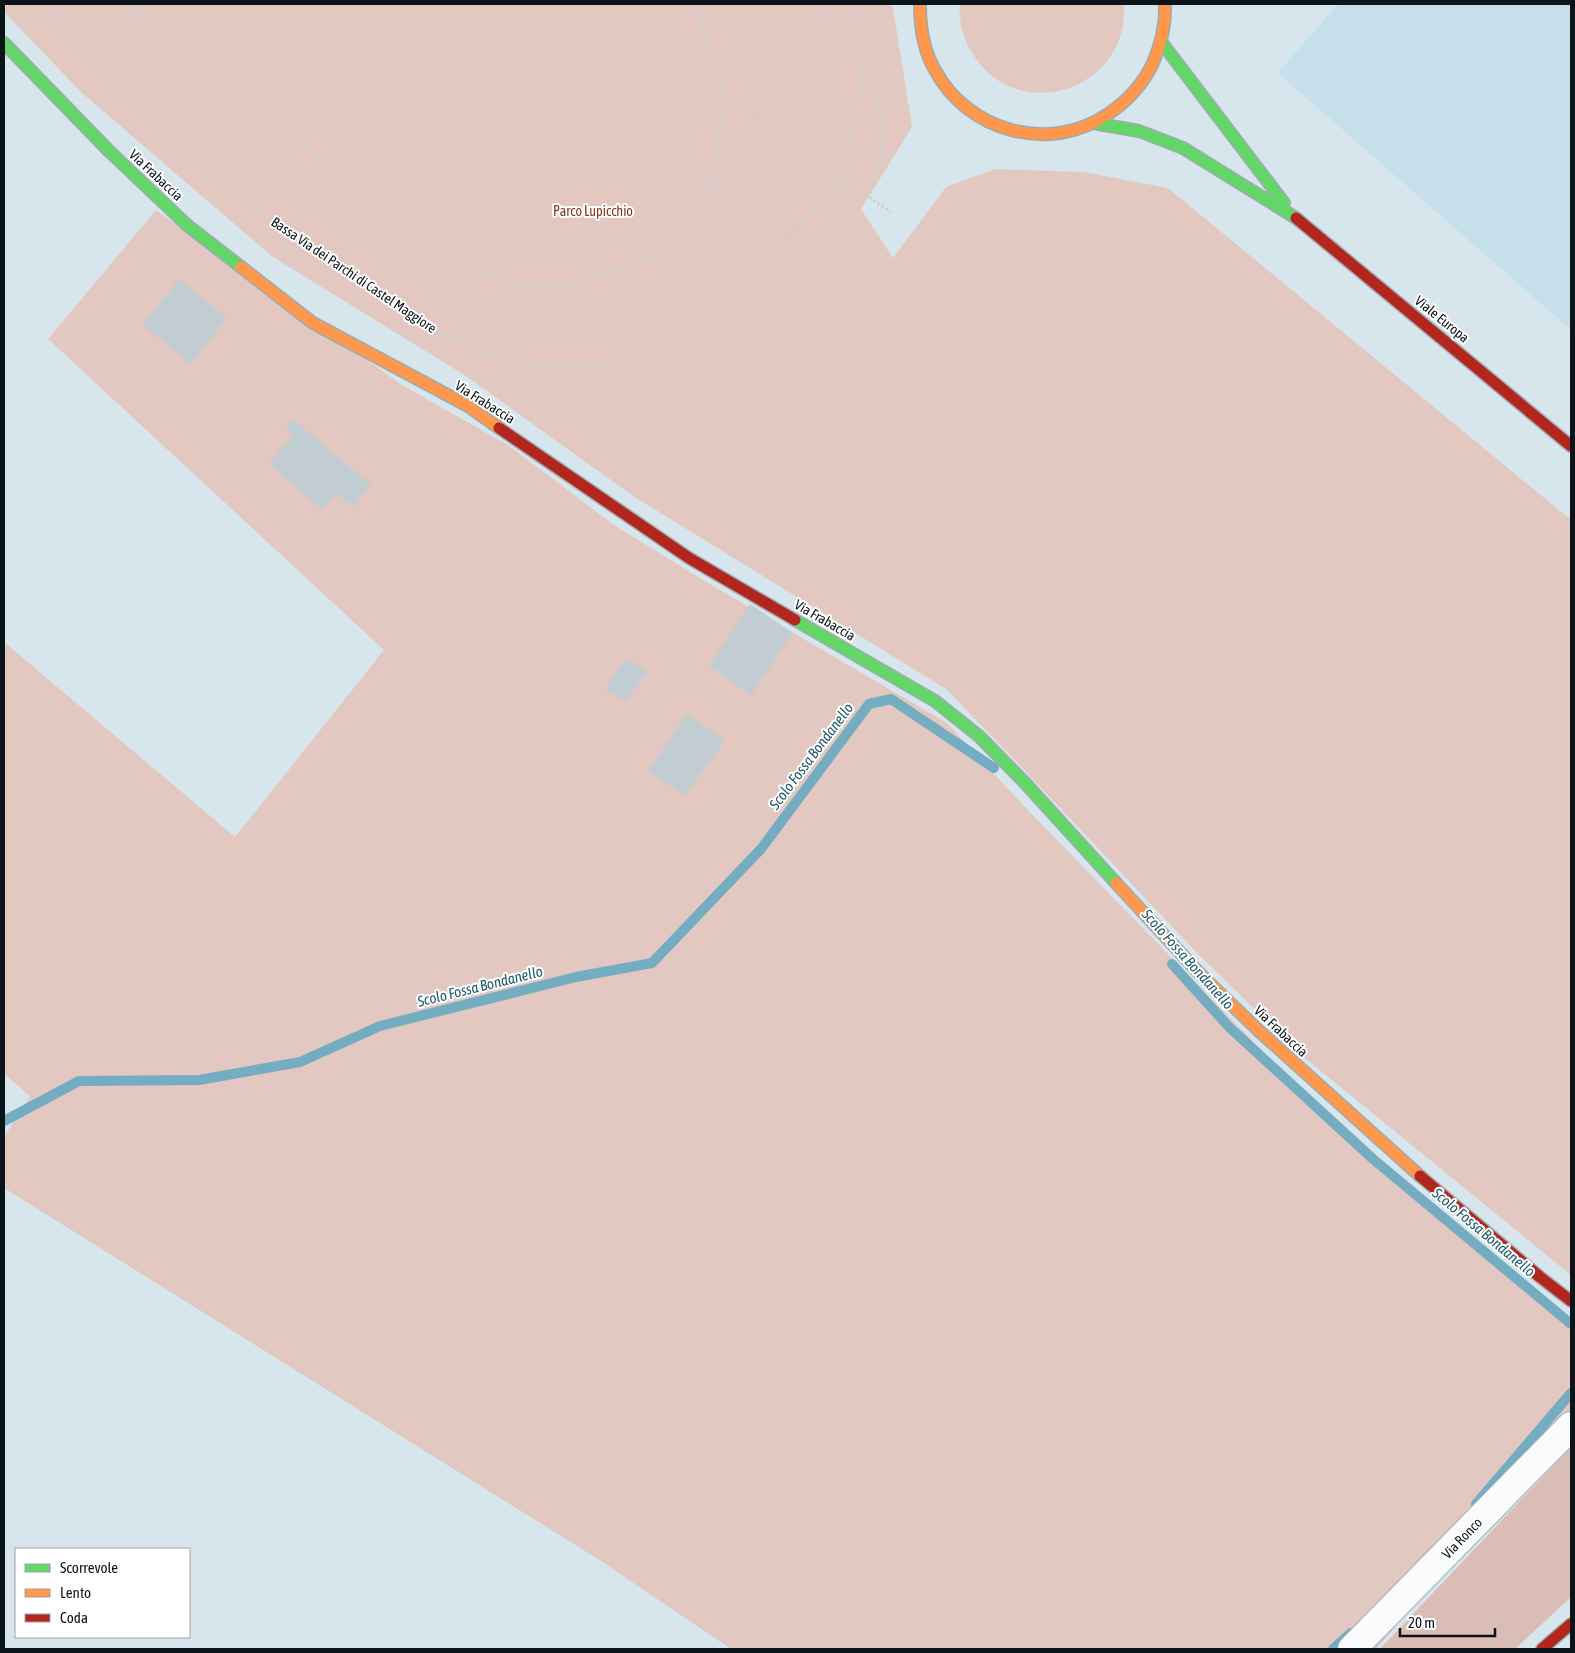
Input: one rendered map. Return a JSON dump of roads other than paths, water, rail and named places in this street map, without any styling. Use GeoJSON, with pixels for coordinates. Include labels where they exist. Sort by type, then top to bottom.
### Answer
{"type":"FeatureCollection","features":[{"type":"Feature","properties":{"kind":"street","name":"Viale Europa"},"geometry":{"type":"LineString","coordinates":[[920,4],[920,22],[926,50],[940,80],[962,105],[990,123],[1021,133],[1058,134],[1093,124],[1124,104],[1147,76],[1162,43],[1166,13],[1165,4]]}},
{"type":"Feature","properties":{"kind":"street","name":"Via Frabaccia"},"geometry":{"type":"LineString","coordinates":[[4,43],[109,151],[187,225],[312,323],[468,406],[689,558],[935,701],[980,737],[1026,784],[1198,972],[1258,1031],[1393,1153],[1571,1301]]}},
{"type":"Feature","properties":{"kind":"street","name":"Viale Europa"},"geometry":{"type":"LineString","coordinates":[[1162,43],[1294,216]]}},
{"type":"Feature","properties":{"kind":"street","name":"Viale Europa"},"geometry":{"type":"LineString","coordinates":[[1093,124],[1139,131],[1183,148],[1294,216],[1571,446]]}},
{"type":"Feature","properties":{"kind":"street","name":"Via Ronco"},"geometry":{"type":"LineString","coordinates":[[1352,1649],[1571,1426]]}},
{"type":"Feature","properties":{"kind":"street"},"geometry":{"type":"LineString","coordinates":[[1542,1649],[1571,1624]]}},
{"type":"Feature","properties":{"kind":"waterway","name":"Scolo Fossa Bondanello"},"geometry":{"type":"LineString","coordinates":[[4,1121],[79,1081],[199,1080],[300,1062],[380,1026],[576,977],[652,963],[761,849],[869,704],[891,699],[994,768]]}},
{"type":"Feature","properties":{"kind":"waterway","name":"Scolo Fossa Bondanello"},"geometry":{"type":"LineString","coordinates":[[1172,964],[1229,1027],[1373,1159],[1571,1324]]}},
{"type":"Feature","properties":{"kind":"waterway","name":"Scolo Fossa Bondanello"},"geometry":{"type":"LineString","coordinates":[[1476,1504],[1571,1393]]}},
{"type":"Feature","properties":{"kind":"waterway","name":"Scolo Fossa Bondanello"},"geometry":{"type":"LineString","coordinates":[[1333,1649],[1351,1633]]}},
{"type":"Feature","properties":{"kind":"park label","name":"Parco Lupicchio"},"geometry":{"type":"Point","coordinates":[593,211]}}]}
